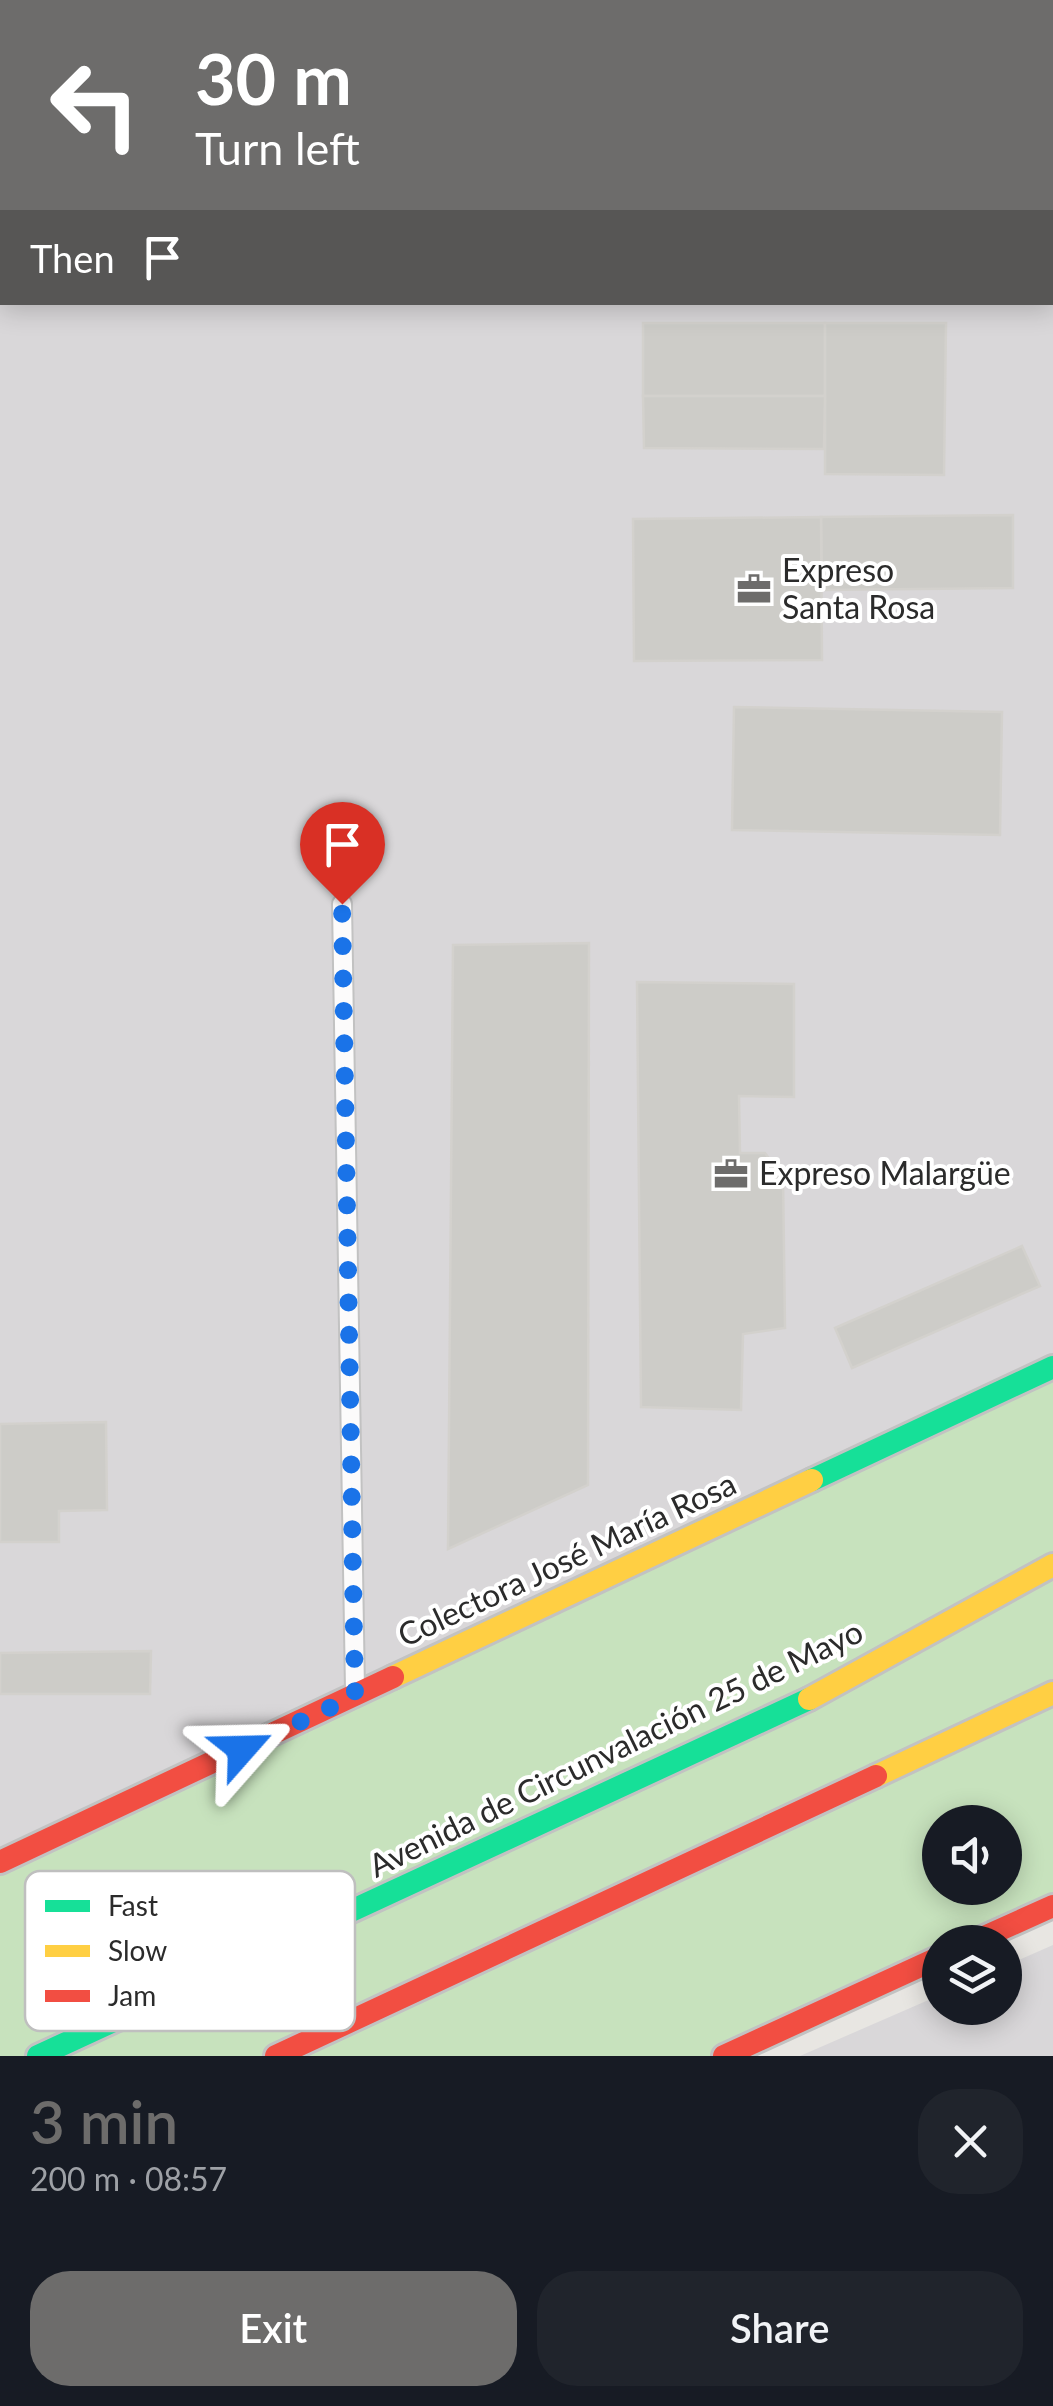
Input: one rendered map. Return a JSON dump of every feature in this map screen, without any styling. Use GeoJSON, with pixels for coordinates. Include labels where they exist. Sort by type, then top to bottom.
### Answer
{"type":"FeatureCollection","features":[{"type":"Feature","properties":{"kind":"main road","name":"Colectora José María Rosa"},"geometry":{"type":"LineString","coordinates":[[0,1862],[1053,1367]]}},
{"type":"Feature","properties":{"kind":"main road","name":"Avenida de Circunvalación 25 de Mayo"},"geometry":{"type":"LineString","coordinates":[[355,1910],[800,1704],[1053,1565]]}},
{"type":"Feature","properties":{"kind":"main road"},"geometry":{"type":"LineString","coordinates":[[355,2019],[1053,1693]]}},
{"type":"Feature","properties":{"kind":"main road"},"geometry":{"type":"LineString","coordinates":[[926,1752],[1053,1717]]}},
{"type":"Feature","properties":{"kind":"main road"},"geometry":{"type":"LineString","coordinates":[[1010,1925],[1053,1906]]}},
{"type":"Feature","properties":{"kind":"main road"},"geometry":{"type":"LineString","coordinates":[[724,2056],[922,1965]]}},
{"type":"Feature","properties":{"kind":"main road","name":"Avenida de Circunvalación 25 de Mayo"},"geometry":{"type":"LineString","coordinates":[[38,2056],[92,2031]]}},
{"type":"Feature","properties":{"kind":"main road"},"geometry":{"type":"LineString","coordinates":[[276,2056],[329,2031]]}},
{"type":"Feature","properties":{"kind":"lane"},"geometry":{"type":"LineString","coordinates":[[342,904],[355,1696]]}},
{"type":"Feature","properties":{"kind":"shaded area"},"geometry":{"type":"Polygon","coordinates":[[[0,305],[1053,305],[1053,1367],[0,1862],[0,305]]]}},
{"type":"Feature","properties":{"kind":"shaded area"},"geometry":{"type":"Polygon","coordinates":[[[1053,1945],[1053,2056],[800,2056],[922,2003],[922,2025],[1022,2025],[1022,1959],[1053,1945]]]}},
{"type":"Feature","properties":{"kind":"green space"},"geometry":{"type":"Polygon","coordinates":[[[1053,1367],[1053,1906],[1011,1925],[922,1925],[922,1966],[724,2056],[0,2056],[0,1862],[1053,1367]]]}},
{"type":"Feature","properties":{"kind":"building"},"geometry":{"type":"Polygon","coordinates":[[[643,323],[825,323],[825,396],[643,396],[643,323]]]}},
{"type":"Feature","properties":{"kind":"building"},"geometry":{"type":"Polygon","coordinates":[[[825,323],[946,323],[944,475],[825,474],[825,323]]]}},
{"type":"Feature","properties":{"kind":"building"},"geometry":{"type":"Polygon","coordinates":[[[643,396],[825,396],[824,449],[644,448],[643,396]]]}},
{"type":"Feature","properties":{"kind":"building"},"geometry":{"type":"Polygon","coordinates":[[[1013,515],[1013,588],[822,590],[821,517],[1013,515]]]}},
{"type":"Feature","properties":{"kind":"building"},"geometry":{"type":"Polygon","coordinates":[[[821,517],[822,660],[634,661],[633,519],[821,517]]]}},
{"type":"Feature","properties":{"kind":"building"},"geometry":{"type":"Polygon","coordinates":[[[734,707],[1002,712],[1000,835],[732,830],[734,707]]]}},
{"type":"Feature","properties":{"kind":"building"},"geometry":{"type":"Polygon","coordinates":[[[589,943],[588,1485],[448,1549],[453,945],[589,943]]]}},
{"type":"Feature","properties":{"kind":"building"},"geometry":{"type":"Polygon","coordinates":[[[637,982],[794,984],[794,1097],[739,1096],[740,1153],[765,1153],[783,1177],[785,1328],[743,1334],[741,1410],[641,1407],[637,982]]]}},
{"type":"Feature","properties":{"kind":"building"},"geometry":{"type":"Polygon","coordinates":[[[1022,1246],[1040,1286],[852,1368],[835,1328],[1022,1246]]]}},
{"type":"Feature","properties":{"kind":"building"},"geometry":{"type":"Polygon","coordinates":[[[106,1422],[107,1510],[59,1511],[59,1542],[0,1542],[0,1424],[106,1422]]]}},
{"type":"Feature","properties":{"kind":"building"},"geometry":{"type":"Polygon","coordinates":[[[151,1651],[150,1694],[0,1694],[0,1653],[151,1651]]]}},
{"type":"Feature","properties":{"kind":"traffic: fast"},"geometry":{"type":"LineString","coordinates":[[812,1480],[1053,1367]]}},
{"type":"Feature","properties":{"kind":"traffic: fast"},"geometry":{"type":"LineString","coordinates":[[355,1909],[809,1699]]}},
{"type":"Feature","properties":{"kind":"traffic: fast"},"geometry":{"type":"LineString","coordinates":[[38,2056],[92,2031]]}},
{"type":"Feature","properties":{"kind":"traffic: slow"},"geometry":{"type":"LineString","coordinates":[[393,1677],[812,1480]]}},
{"type":"Feature","properties":{"kind":"traffic: slow"},"geometry":{"type":"LineString","coordinates":[[809,1699],[1053,1565]]}},
{"type":"Feature","properties":{"kind":"traffic: slow"},"geometry":{"type":"LineString","coordinates":[[876,1776],[1053,1693]]}},
{"type":"Feature","properties":{"kind":"traffic: jam"},"geometry":{"type":"LineString","coordinates":[[0,1862],[393,1677]]}},
{"type":"Feature","properties":{"kind":"traffic: jam"},"geometry":{"type":"LineString","coordinates":[[355,2019],[876,1776]]}},
{"type":"Feature","properties":{"kind":"traffic: jam"},"geometry":{"type":"LineString","coordinates":[[1011,1925],[1053,1906]]}},
{"type":"Feature","properties":{"kind":"traffic: jam"},"geometry":{"type":"LineString","coordinates":[[724,2056],[922,1965]]}},
{"type":"Feature","properties":{"kind":"traffic: jam"},"geometry":{"type":"LineString","coordinates":[[276,2056],[330,2031]]}},
{"type":"Feature","properties":{"kind":"place","name":"Expreso Santa Rosa"},"geometry":{"type":"Point","coordinates":[754,589]}},
{"type":"Feature","properties":{"kind":"place","name":"Expreso Malargüe"},"geometry":{"type":"Point","coordinates":[731,1174]}},
{"type":"Feature","properties":{"kind":"route"},"geometry":{"type":"LineString","coordinates":[[242,1749],[355,1696],[342,904]]}}]}
